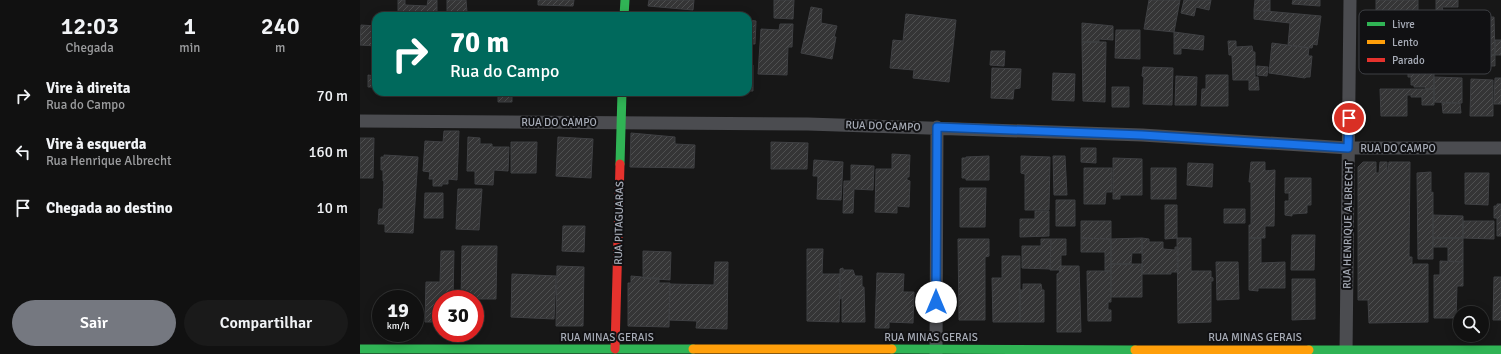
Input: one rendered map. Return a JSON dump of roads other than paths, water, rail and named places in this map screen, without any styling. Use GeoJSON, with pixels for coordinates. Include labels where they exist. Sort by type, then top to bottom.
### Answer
{"type":"FeatureCollection","features":[{"type":"Feature","properties":{"kind":"main road"},"geometry":{"type":"LineString","coordinates":[[624,12],[625,0]]}},
{"type":"Feature","properties":{"kind":"main road","name":"RUA PITAGUARAS"},"geometry":{"type":"LineString","coordinates":[[615,352],[622,96]]}},
{"type":"Feature","properties":{"kind":"main road","name":"RUA MINAS GERAIS"},"geometry":{"type":"LineString","coordinates":[[360,349],[615,352],[1346,352],[1501,350]]}},
{"type":"Feature","properties":{"kind":"street","name":"RUA HENRIQUE ALBRECHT"},"geometry":{"type":"LineString","coordinates":[[1346,352],[1350,0]]}},
{"type":"Feature","properties":{"kind":"street","name":"RUA DO CAMPO"},"geometry":{"type":"LineString","coordinates":[[360,121],[808,124],[937,127],[1142,135],[1348,148],[1501,148]]}},
{"type":"Feature","properties":{"kind":"street"},"geometry":{"type":"LineString","coordinates":[[936,352],[937,127]]}}]}
